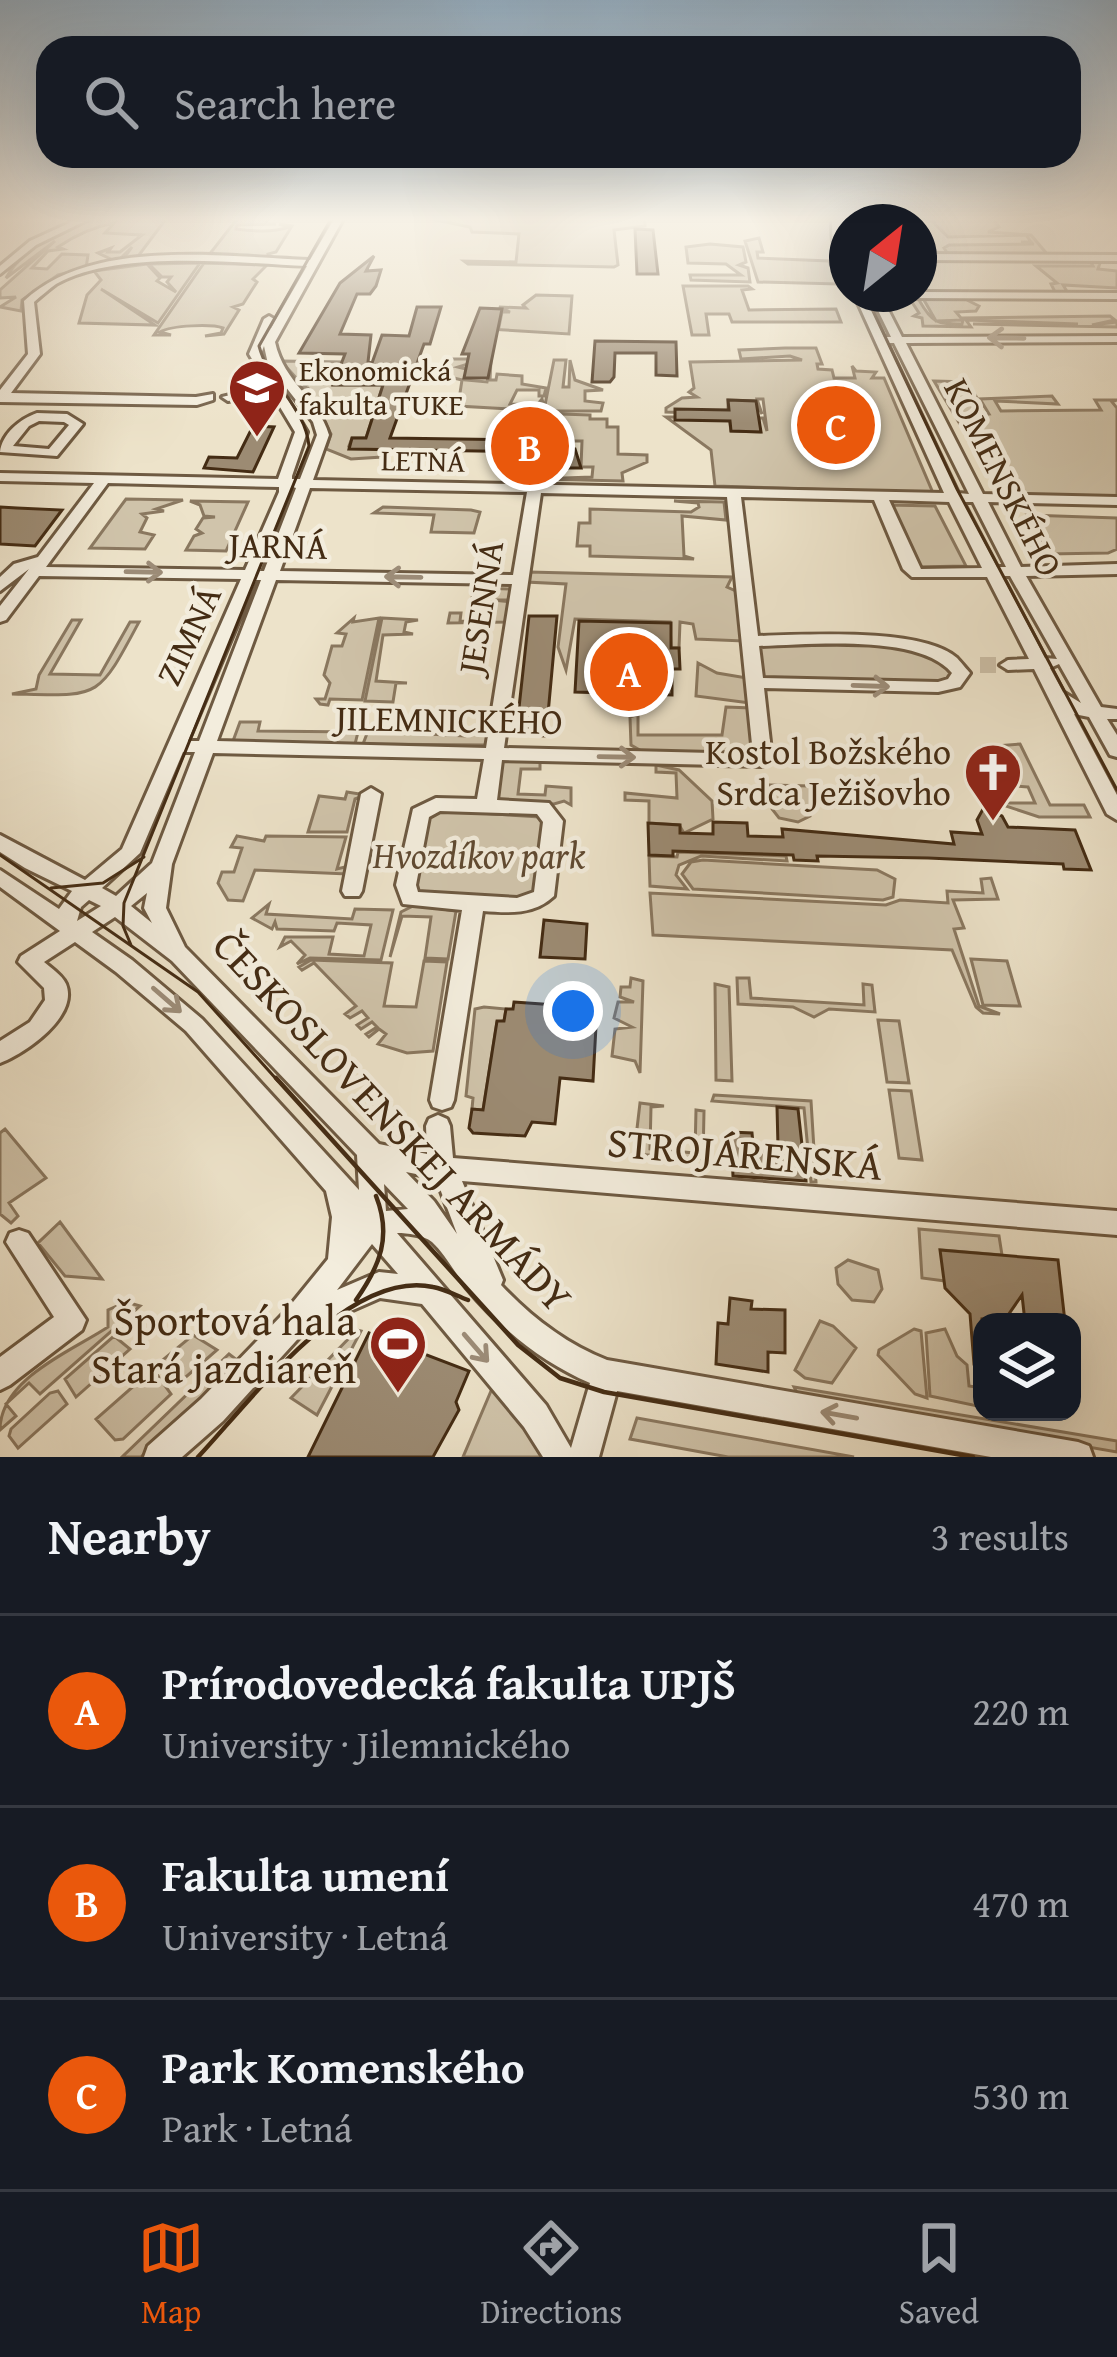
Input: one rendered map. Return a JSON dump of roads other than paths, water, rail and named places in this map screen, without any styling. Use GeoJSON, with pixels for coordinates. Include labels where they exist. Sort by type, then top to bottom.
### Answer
{"type":"FeatureCollection","features":[{"type":"Feature","properties":{"kind":"street"},"geometry":{"type":"LineString","coordinates":[[4,394],[34,354],[29,301],[46,287]]}},
{"type":"Feature","properties":{"kind":"street"},"geometry":{"type":"LineString","coordinates":[[292,287],[255,345],[259,363],[301,429],[295,485]]}},
{"type":"Feature","properties":{"kind":"street"},"geometry":{"type":"LineString","coordinates":[[295,485],[323,429],[268,349],[296,287]]}},
{"type":"Feature","properties":{"kind":"street"},"geometry":{"type":"LineString","coordinates":[[937,295],[1117,296]]}},
{"type":"Feature","properties":{"kind":"street","name":"KOMENSKÉHO"},"geometry":{"type":"LineString","coordinates":[[870,312],[1117,751]]}},
{"type":"Feature","properties":{"kind":"street","name":"KOMENSKÉHO"},"geometry":{"type":"LineString","coordinates":[[880,312],[955,500],[1117,814]]}},
{"type":"Feature","properties":{"kind":"street"},"geometry":{"type":"LineString","coordinates":[[888,340],[1117,340]]}},
{"type":"Feature","properties":{"kind":"street"},"geometry":{"type":"LineString","coordinates":[[228,397],[275,388]]}},
{"type":"Feature","properties":{"kind":"street"},"geometry":{"type":"LineString","coordinates":[[4,394],[196,401],[209,397]]}},
{"type":"Feature","properties":{"kind":"street","name":"LETNÁ"},"geometry":{"type":"LineString","coordinates":[[59,418],[76,398]]}},
{"type":"Feature","properties":{"kind":"street","name":"LETNÁ"},"geometry":{"type":"LineString","coordinates":[[59,418],[77,424],[56,452],[31,453],[3,448],[29,419],[59,418]]}},
{"type":"Feature","properties":{"kind":"street","name":"LETNÁ"},"geometry":{"type":"LineString","coordinates":[[6,477],[31,453]]}},
{"type":"Feature","properties":{"kind":"street","name":"LETNÁ"},"geometry":{"type":"LineString","coordinates":[[6,477],[1117,501]]}},
{"type":"Feature","properties":{"kind":"street"},"geometry":{"type":"LineString","coordinates":[[0,617],[104,479]]}},
{"type":"Feature","properties":{"kind":"street","name":"ZIMNÁ"},"geometry":{"type":"LineString","coordinates":[[180,955],[155,908],[162,864],[295,485]]}},
{"type":"Feature","properties":{"kind":"street","name":"JESENNÁ"},"geometry":{"type":"LineString","coordinates":[[486,806],[534,491]]}},
{"type":"Feature","properties":{"kind":"street"},"geometry":{"type":"LineString","coordinates":[[734,495],[754,682],[938,687],[957,680],[958,665]]}},
{"type":"Feature","properties":{"kind":"street","name":"KOMENSKÉHO"},"geometry":{"type":"LineString","coordinates":[[881,499],[915,573],[993,573]]}},
{"type":"Feature","properties":{"kind":"street"},"geometry":{"type":"LineString","coordinates":[[0,586],[19,567],[39,565]]}},
{"type":"Feature","properties":{"kind":"street","name":"JARNÁ"},"geometry":{"type":"LineString","coordinates":[[39,565],[520,580]]}},
{"type":"Feature","properties":{"kind":"street"},"geometry":{"type":"LineString","coordinates":[[993,573],[1117,569]]}},
{"type":"Feature","properties":{"kind":"street","name":"ZIMNÁ"},"geometry":{"type":"LineString","coordinates":[[162,864],[118,908],[91,926],[69,926],[67,909],[131,848],[261,574]]}},
{"type":"Feature","properties":{"kind":"street"},"geometry":{"type":"LineString","coordinates":[[749,641],[922,645],[958,665],[980,665]]}},
{"type":"Feature","properties":{"kind":"street"},"geometry":{"type":"LineString","coordinates":[[1007,665],[1063,658]]}},
{"type":"Feature","properties":{"kind":"street","name":"JILEMNICKÉHO"},"geometry":{"type":"LineString","coordinates":[[206,747],[763,760],[754,682]]}},
{"type":"Feature","properties":{"kind":"street"},"geometry":{"type":"LineString","coordinates":[[1057,696],[1073,708],[1117,714]]}},
{"type":"Feature","properties":{"kind":"street"},"geometry":{"type":"LineString","coordinates":[[176,746],[206,747]]}},
{"type":"Feature","properties":{"kind":"street"},"geometry":{"type":"LineString","coordinates":[[352,891],[371,794]]}},
{"type":"Feature","properties":{"kind":"street"},"geometry":{"type":"LineString","coordinates":[[436,804],[542,808],[551,814],[548,890],[542,899],[527,904],[473,904],[416,901],[405,889],[422,811],[436,804]]}},
{"type":"Feature","properties":{"kind":"street","name":"ČESKOSLOVENSKEJ ARMÁDY"},"geometry":{"type":"LineString","coordinates":[[0,842],[118,908],[180,955],[425,1209],[496,1297],[549,1348],[607,1375],[1078,1457]]}},
{"type":"Feature","properties":{"kind":"street"},"geometry":{"type":"LineString","coordinates":[[53,874],[93,872],[131,848]]}},
{"type":"Feature","properties":{"kind":"street"},"geometry":{"type":"LineString","coordinates":[[0,877],[194,1025],[536,1416],[560,1457]]}},
{"type":"Feature","properties":{"kind":"street"},"geometry":{"type":"LineString","coordinates":[[473,904],[438,1150],[496,1297]]}},
{"type":"Feature","properties":{"kind":"street"},"geometry":{"type":"LineString","coordinates":[[0,1052],[38,1028],[56,1006],[55,984],[29,962],[69,926]]}},
{"type":"Feature","properties":{"kind":"street"},"geometry":{"type":"LineString","coordinates":[[369,1152],[374,1226]]}},
{"type":"Feature","properties":{"kind":"street","name":"STROJÁRENSKÁ"},"geometry":{"type":"LineString","coordinates":[[369,1152],[445,1168],[1117,1223]]}},
{"type":"Feature","properties":{"kind":"street"},"geometry":{"type":"LineString","coordinates":[[337,1186],[346,1217],[338,1267]]}},
{"type":"Feature","properties":{"kind":"street"},"geometry":{"type":"LineString","coordinates":[[159,1457],[212,1410],[295,1322],[374,1226],[409,1220],[440,1233]]}},
{"type":"Feature","properties":{"kind":"street"},"geometry":{"type":"LineString","coordinates":[[0,1376],[72,1320],[19,1242]]}},
{"type":"Feature","properties":{"kind":"street"},"geometry":{"type":"LineString","coordinates":[[295,1322],[379,1285],[427,1291]]}},
{"type":"Feature","properties":{"kind":"street"},"geometry":{"type":"LineString","coordinates":[[584,1457],[607,1375]]}},
{"type":"Feature","properties":{"kind":"tunnel"},"geometry":{"type":"LineString","coordinates":[[980,665],[1008,665]]}},
{"type":"Feature","properties":{"kind":"tram line"},"geometry":{"type":"LineString","coordinates":[[142,858],[309,446],[301,419],[259,346],[292,287]]}},
{"type":"Feature","properties":{"kind":"tram line"},"geometry":{"type":"LineString","coordinates":[[873,312],[957,489],[1117,790]]}},
{"type":"Feature","properties":{"kind":"tram line"},"geometry":{"type":"LineString","coordinates":[[0,855],[198,992],[278,1081]]}},
{"type":"Feature","properties":{"kind":"tram line"},"geometry":{"type":"LineString","coordinates":[[51,888],[103,883],[142,858]]}},
{"type":"Feature","properties":{"kind":"tram line"},"geometry":{"type":"LineString","coordinates":[[131,945],[123,926],[124,903],[142,858]]}},
{"type":"Feature","properties":{"kind":"tram line"},"geometry":{"type":"LineString","coordinates":[[276,1078],[518,1345],[560,1378],[604,1392],[973,1457]]}},
{"type":"Feature","properties":{"kind":"tram line"},"geometry":{"type":"LineString","coordinates":[[356,1300],[381,1250],[383,1224],[376,1196]]}},
{"type":"Feature","properties":{"kind":"tram line"},"geometry":{"type":"LineString","coordinates":[[198,1457],[303,1345],[368,1298],[401,1287],[433,1287],[468,1300]]}},
{"type":"Feature","properties":{"kind":"place","name":"Park Komenského"},"geometry":{"type":"Point","coordinates":[836,425]}},
{"type":"Feature","properties":{"kind":"place","name":"Ekonomická fakulta TUKE"},"geometry":{"type":"Point","coordinates":[257,439]}},
{"type":"Feature","properties":{"kind":"place","name":"Fakulta umení"},"geometry":{"type":"Point","coordinates":[530,446]}},
{"type":"Feature","properties":{"kind":"place","name":"Prírodovedecká fakulta UPJŠ"},"geometry":{"type":"Point","coordinates":[629,672]}},
{"type":"Feature","properties":{"kind":"place","name":"Kostol Božského Srdca Ježišovho"},"geometry":{"type":"Point","coordinates":[993,823]}},
{"type":"Feature","properties":{"kind":"place","name":"Športová hala Stará jazdiareň"},"geometry":{"type":"Point","coordinates":[398,1395]}},
{"type":"Feature","properties":{"kind":"park label","name":"Hvozdíkov park"},"geometry":{"type":"Point","coordinates":[479,855]}}]}
